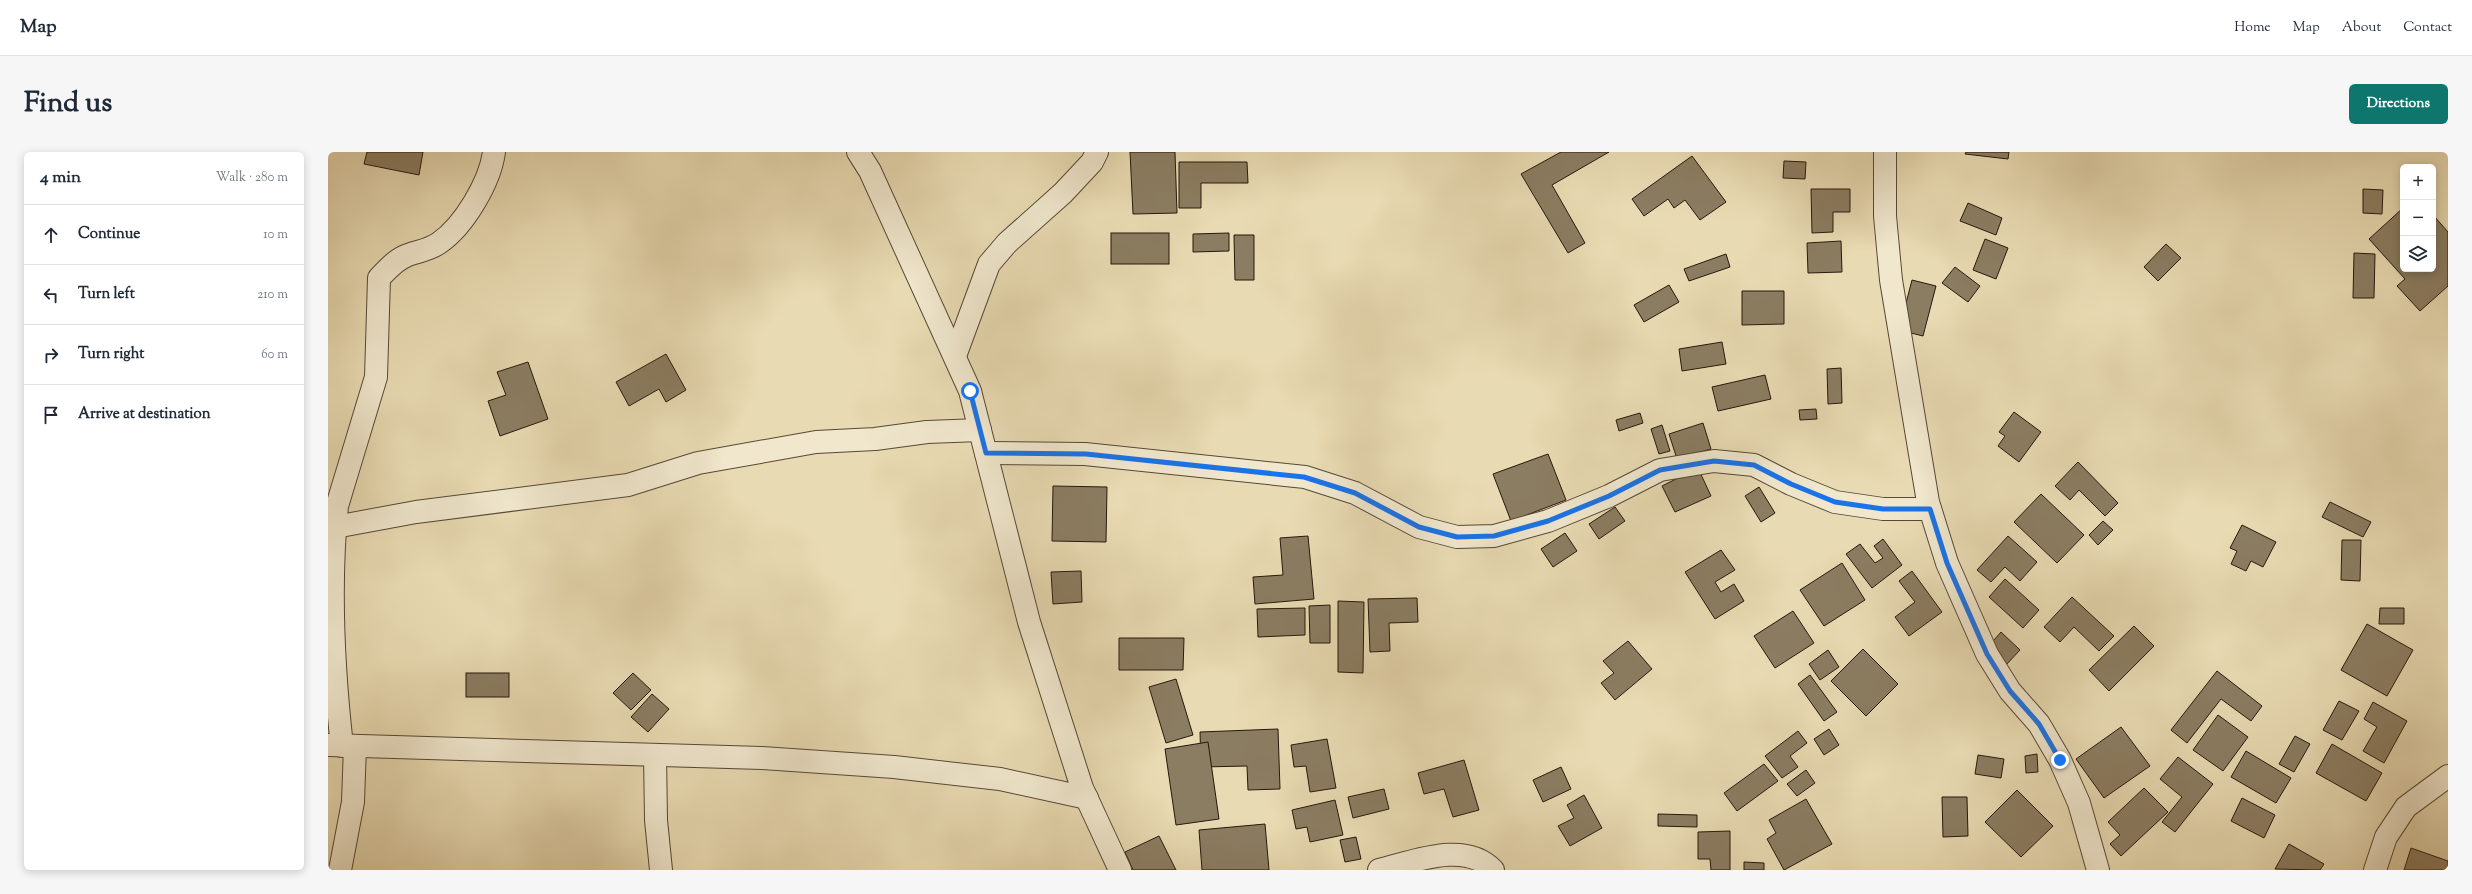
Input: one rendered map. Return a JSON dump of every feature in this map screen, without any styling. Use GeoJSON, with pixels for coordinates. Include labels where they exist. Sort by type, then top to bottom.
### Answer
{"type":"FeatureCollection","features":[{"type":"Feature","properties":{"kind":"street"},"geometry":{"type":"LineString","coordinates":[[340,870],[353,802],[342,746],[337,702],[332,557],[337,506],[376,377],[379,278],[390,267],[406,256],[423,251],[439,243],[460,224],[477,198],[493,160],[494,152]]}},
{"type":"Feature","properties":{"kind":"street"},"geometry":{"type":"LineString","coordinates":[[858,152],[870,171],[970,391],[1029,622],[1086,798],[1120,870]]}},
{"type":"Feature","properties":{"kind":"street"},"geometry":{"type":"LineString","coordinates":[[955,356],[989,264],[1007,243],[1063,193],[1092,162],[1098,152]]}},
{"type":"Feature","properties":{"kind":"street"},"geometry":{"type":"LineString","coordinates":[[1885,152],[1885,216],[1891,280],[1908,393],[1930,509],[1947,563],[1987,654],[2010,691],[2039,724],[2060,760],[2079,803],[2098,870]]}},
{"type":"Feature","properties":{"kind":"street"},"geometry":{"type":"LineString","coordinates":[[335,527],[416,512],[628,485],[698,463],[816,442],[875,439],[927,432],[980,430]]}},
{"type":"Feature","properties":{"kind":"street"},"geometry":{"type":"LineString","coordinates":[[986,453],[1086,454],[1304,477],[1355,493],[1419,527],[1457,537],[1494,536],[1548,521],[1609,496],[1660,470],[1714,461],[1754,465],[1791,484],[1835,502],[1883,509],[1930,509]]}},
{"type":"Feature","properties":{"kind":"street"},"geometry":{"type":"LineString","coordinates":[[342,746],[762,758],[894,767],[1000,779],[1086,798]]}},
{"type":"Feature","properties":{"kind":"street"},"geometry":{"type":"LineString","coordinates":[[655,755],[656,820],[661,870]]}},
{"type":"Feature","properties":{"kind":"street"},"geometry":{"type":"LineString","coordinates":[[2375,870],[2386,837],[2406,807],[2448,776]]}},
{"type":"Feature","properties":{"kind":"street"},"geometry":{"type":"LineString","coordinates":[[1379,870],[1437,857],[1461,854],[1487,864],[1493,870]]}},
{"type":"Feature","properties":{"kind":"building"},"geometry":{"type":"Polygon","coordinates":[[[367,152],[423,152],[419,175],[364,164],[367,152]]]}},
{"type":"Feature","properties":{"kind":"building"},"geometry":{"type":"Polygon","coordinates":[[[1130,152],[1175,152],[1177,213],[1133,214],[1130,152]]]}},
{"type":"Feature","properties":{"kind":"building"},"geometry":{"type":"Polygon","coordinates":[[[1561,152],[1609,152],[1552,185],[1585,243],[1568,253],[1521,174],[1561,152]]]}},
{"type":"Feature","properties":{"kind":"building"},"geometry":{"type":"Polygon","coordinates":[[[1966,152],[2009,152],[2008,159],[1965,154],[1966,152]]]}},
{"type":"Feature","properties":{"kind":"building"},"geometry":{"type":"Polygon","coordinates":[[[1692,156],[1726,202],[1700,220],[1685,200],[1674,208],[1668,199],[1644,216],[1632,199],[1692,156]]]}},
{"type":"Feature","properties":{"kind":"building"},"geometry":{"type":"Polygon","coordinates":[[[1784,161],[1806,162],[1805,179],[1783,178],[1784,161]]]}},
{"type":"Feature","properties":{"kind":"building"},"geometry":{"type":"Polygon","coordinates":[[[1179,162],[1247,162],[1248,183],[1201,183],[1201,208],[1179,208],[1179,162]]]}},
{"type":"Feature","properties":{"kind":"building"},"geometry":{"type":"Polygon","coordinates":[[[1811,189],[1850,189],[1850,212],[1833,212],[1833,232],[1812,233],[1811,189]]]}},
{"type":"Feature","properties":{"kind":"building"},"geometry":{"type":"Polygon","coordinates":[[[2363,189],[2383,190],[2382,214],[2363,213],[2363,189]]]}},
{"type":"Feature","properties":{"kind":"building"},"geometry":{"type":"Polygon","coordinates":[[[1968,203],[2002,218],[1996,235],[1960,221],[1968,203]]]}},
{"type":"Feature","properties":{"kind":"building"},"geometry":{"type":"Polygon","coordinates":[[[2400,211],[2400,272],[2436,272],[2436,218],[2448,232],[2448,286],[2420,311],[2397,286],[2405,279],[2369,239],[2400,211]]]}},
{"type":"Feature","properties":{"kind":"building"},"geometry":{"type":"Polygon","coordinates":[[[1111,233],[1169,233],[1169,264],[1111,264],[1111,233]]]}},
{"type":"Feature","properties":{"kind":"building"},"geometry":{"type":"Polygon","coordinates":[[[1229,233],[1229,251],[1193,252],[1193,234],[1229,233]]]}},
{"type":"Feature","properties":{"kind":"building"},"geometry":{"type":"Polygon","coordinates":[[[1234,235],[1254,235],[1254,280],[1235,280],[1234,235]]]}},
{"type":"Feature","properties":{"kind":"building"},"geometry":{"type":"Polygon","coordinates":[[[1985,239],[2008,248],[1996,279],[1973,270],[1985,239]]]}},
{"type":"Feature","properties":{"kind":"building"},"geometry":{"type":"Polygon","coordinates":[[[1841,241],[1842,272],[1808,273],[1807,243],[1841,241]]]}},
{"type":"Feature","properties":{"kind":"building"},"geometry":{"type":"Polygon","coordinates":[[[2166,244],[2181,258],[2158,281],[2144,267],[2166,244]]]}},
{"type":"Feature","properties":{"kind":"building"},"geometry":{"type":"Polygon","coordinates":[[[2354,253],[2375,254],[2374,298],[2353,298],[2354,253]]]}},
{"type":"Feature","properties":{"kind":"building"},"geometry":{"type":"Polygon","coordinates":[[[1726,254],[1730,267],[1689,281],[1684,269],[1726,254]]]}},
{"type":"Feature","properties":{"kind":"building"},"geometry":{"type":"Polygon","coordinates":[[[1955,267],[1980,286],[1968,302],[1942,283],[1955,267]]]}},
{"type":"Feature","properties":{"kind":"building"},"geometry":{"type":"Polygon","coordinates":[[[1912,280],[1936,286],[1923,336],[1899,330],[1912,280]]]}},
{"type":"Feature","properties":{"kind":"building"},"geometry":{"type":"Polygon","coordinates":[[[1669,285],[1679,302],[1644,322],[1634,305],[1669,285]]]}},
{"type":"Feature","properties":{"kind":"building"},"geometry":{"type":"Polygon","coordinates":[[[1742,291],[1784,291],[1784,324],[1742,325],[1742,291]]]}},
{"type":"Feature","properties":{"kind":"building"},"geometry":{"type":"Polygon","coordinates":[[[1722,342],[1726,364],[1682,371],[1679,349],[1722,342]]]}},
{"type":"Feature","properties":{"kind":"building"},"geometry":{"type":"Polygon","coordinates":[[[666,354],[686,390],[666,402],[659,389],[629,406],[616,382],[666,354]]]}},
{"type":"Feature","properties":{"kind":"building"},"geometry":{"type":"Polygon","coordinates":[[[528,362],[548,419],[500,436],[488,401],[506,395],[497,372],[528,362]]]}},
{"type":"Feature","properties":{"kind":"building"},"geometry":{"type":"Polygon","coordinates":[[[1841,368],[1842,403],[1828,404],[1827,369],[1841,368]]]}},
{"type":"Feature","properties":{"kind":"building"},"geometry":{"type":"Polygon","coordinates":[[[1765,375],[1771,399],[1718,411],[1712,387],[1765,375]]]}},
{"type":"Feature","properties":{"kind":"building"},"geometry":{"type":"Polygon","coordinates":[[[1816,409],[1817,419],[1800,420],[1799,410],[1816,409]]]}},
{"type":"Feature","properties":{"kind":"building"},"geometry":{"type":"Polygon","coordinates":[[[2014,412],[2041,432],[2019,462],[1998,446],[2005,436],[1999,432],[2014,412]]]}},
{"type":"Feature","properties":{"kind":"building"},"geometry":{"type":"Polygon","coordinates":[[[1640,413],[1643,423],[1619,431],[1616,420],[1640,413]]]}},
{"type":"Feature","properties":{"kind":"building"},"geometry":{"type":"Polygon","coordinates":[[[1703,423],[1711,449],[1677,459],[1669,434],[1703,423]]]}},
{"type":"Feature","properties":{"kind":"building"},"geometry":{"type":"Polygon","coordinates":[[[1662,425],[1670,451],[1659,454],[1651,429],[1662,425]]]}},
{"type":"Feature","properties":{"kind":"building"},"geometry":{"type":"Polygon","coordinates":[[[1548,454],[1566,500],[1511,521],[1493,474],[1548,454]]]}},
{"type":"Feature","properties":{"kind":"building"},"geometry":{"type":"Polygon","coordinates":[[[2078,462],[2118,503],[2105,516],[2079,490],[2070,500],[2055,486],[2078,462]]]}},
{"type":"Feature","properties":{"kind":"building"},"geometry":{"type":"Polygon","coordinates":[[[1698,468],[1711,496],[1675,512],[1662,486],[1698,468]]]}},
{"type":"Feature","properties":{"kind":"building"},"geometry":{"type":"Polygon","coordinates":[[[1053,486],[1107,487],[1106,542],[1052,541],[1053,486]]]}},
{"type":"Feature","properties":{"kind":"building"},"geometry":{"type":"Polygon","coordinates":[[[1759,487],[1775,513],[1761,522],[1745,496],[1759,487]]]}},
{"type":"Feature","properties":{"kind":"building"},"geometry":{"type":"Polygon","coordinates":[[[2041,494],[2084,535],[2057,563],[2014,522],[2041,494]]]}},
{"type":"Feature","properties":{"kind":"building"},"geometry":{"type":"Polygon","coordinates":[[[2330,502],[2371,522],[2363,537],[2322,517],[2330,502]]]}},
{"type":"Feature","properties":{"kind":"building"},"geometry":{"type":"Polygon","coordinates":[[[1615,507],[1625,521],[1599,539],[1589,524],[1615,507]]]}},
{"type":"Feature","properties":{"kind":"building"},"geometry":{"type":"Polygon","coordinates":[[[2103,521],[2113,530],[2098,545],[2089,535],[2103,521]]]}},
{"type":"Feature","properties":{"kind":"building"},"geometry":{"type":"Polygon","coordinates":[[[2242,525],[2276,542],[2263,567],[2251,561],[2246,571],[2231,564],[2237,551],[2230,548],[2242,525]]]}},
{"type":"Feature","properties":{"kind":"building"},"geometry":{"type":"Polygon","coordinates":[[[1565,533],[1577,551],[1553,567],[1541,549],[1565,533]]]}},
{"type":"Feature","properties":{"kind":"building"},"geometry":{"type":"Polygon","coordinates":[[[1308,536],[1314,599],[1255,604],[1253,577],[1283,575],[1280,538],[1308,536]]]}},
{"type":"Feature","properties":{"kind":"building"},"geometry":{"type":"Polygon","coordinates":[[[2008,536],[2037,562],[2020,581],[2005,567],[1991,582],[1977,570],[2008,536]]]}},
{"type":"Feature","properties":{"kind":"building"},"geometry":{"type":"Polygon","coordinates":[[[1883,539],[1902,565],[1872,588],[1846,554],[1860,544],[1875,563],[1883,558],[1874,546],[1883,539]]]}},
{"type":"Feature","properties":{"kind":"building"},"geometry":{"type":"Polygon","coordinates":[[[2342,540],[2361,540],[2360,581],[2341,580],[2342,540]]]}},
{"type":"Feature","properties":{"kind":"building"},"geometry":{"type":"Polygon","coordinates":[[[1721,550],[1735,570],[1715,582],[1721,592],[1734,584],[1744,601],[1715,619],[1685,572],[1721,550]]]}},
{"type":"Feature","properties":{"kind":"building"},"geometry":{"type":"Polygon","coordinates":[[[1842,563],[1865,600],[1824,626],[1800,590],[1842,563]]]}},
{"type":"Feature","properties":{"kind":"building"},"geometry":{"type":"Polygon","coordinates":[[[1081,571],[1082,602],[1053,604],[1051,572],[1081,571]]]}},
{"type":"Feature","properties":{"kind":"building"},"geometry":{"type":"Polygon","coordinates":[[[1912,571],[1942,612],[1909,636],[1895,617],[1915,602],[1899,581],[1912,571]]]}},
{"type":"Feature","properties":{"kind":"building"},"geometry":{"type":"Polygon","coordinates":[[[2005,579],[2039,610],[2023,628],[1989,597],[2005,579]]]}},
{"type":"Feature","properties":{"kind":"building"},"geometry":{"type":"Polygon","coordinates":[[[2072,597],[2114,636],[2099,651],[2074,627],[2060,642],[2044,627],[2072,597]]]}},
{"type":"Feature","properties":{"kind":"building"},"geometry":{"type":"Polygon","coordinates":[[[1417,598],[1418,622],[1389,623],[1390,651],[1370,652],[1368,599],[1417,598]]]}},
{"type":"Feature","properties":{"kind":"building"},"geometry":{"type":"Polygon","coordinates":[[[1338,601],[1364,602],[1363,673],[1338,672],[1338,601]]]}},
{"type":"Feature","properties":{"kind":"building"},"geometry":{"type":"Polygon","coordinates":[[[1330,605],[1330,643],[1310,643],[1309,606],[1330,605]]]}},
{"type":"Feature","properties":{"kind":"building"},"geometry":{"type":"Polygon","coordinates":[[[1305,608],[1305,635],[1258,637],[1257,609],[1305,608]]]}},
{"type":"Feature","properties":{"kind":"building"},"geometry":{"type":"Polygon","coordinates":[[[2380,608],[2404,608],[2404,624],[2379,624],[2380,608]]]}},
{"type":"Feature","properties":{"kind":"building"},"geometry":{"type":"Polygon","coordinates":[[[1793,611],[1814,643],[1775,668],[1754,636],[1793,611]]]}},
{"type":"Feature","properties":{"kind":"building"},"geometry":{"type":"Polygon","coordinates":[[[2367,624],[2413,650],[2387,696],[2341,670],[2367,624]]]}},
{"type":"Feature","properties":{"kind":"building"},"geometry":{"type":"Polygon","coordinates":[[[2134,626],[2154,646],[2109,691],[2089,670],[2134,626]]]}},
{"type":"Feature","properties":{"kind":"building"},"geometry":{"type":"Polygon","coordinates":[[[2001,632],[2020,650],[2006,665],[1987,648],[2001,632]]]}},
{"type":"Feature","properties":{"kind":"building"},"geometry":{"type":"Polygon","coordinates":[[[1119,638],[1184,638],[1183,670],[1119,670],[1119,638]]]}},
{"type":"Feature","properties":{"kind":"building"},"geometry":{"type":"Polygon","coordinates":[[[1628,641],[1652,669],[1615,700],[1601,683],[1614,673],[1603,661],[1628,641]]]}},
{"type":"Feature","properties":{"kind":"building"},"geometry":{"type":"Polygon","coordinates":[[[1863,649],[1898,684],[1866,716],[1831,681],[1863,649]]]}},
{"type":"Feature","properties":{"kind":"building"},"geometry":{"type":"Polygon","coordinates":[[[1828,650],[1839,667],[1820,680],[1809,664],[1828,650]]]}},
{"type":"Feature","properties":{"kind":"building"},"geometry":{"type":"Polygon","coordinates":[[[2217,671],[2262,706],[2251,721],[2221,699],[2187,743],[2171,730],[2217,671]]]}},
{"type":"Feature","properties":{"kind":"building"},"geometry":{"type":"Polygon","coordinates":[[[466,673],[509,673],[509,697],[466,697],[466,673]]]}},
{"type":"Feature","properties":{"kind":"building"},"geometry":{"type":"Polygon","coordinates":[[[633,673],[651,690],[631,710],[613,693],[633,673]]]}},
{"type":"Feature","properties":{"kind":"building"},"geometry":{"type":"Polygon","coordinates":[[[1810,675],[1837,712],[1824,721],[1798,684],[1810,675]]]}},
{"type":"Feature","properties":{"kind":"building"},"geometry":{"type":"Polygon","coordinates":[[[1176,679],[1193,735],[1166,743],[1149,687],[1176,679]]]}},
{"type":"Feature","properties":{"kind":"building"},"geometry":{"type":"Polygon","coordinates":[[[652,694],[669,709],[648,732],[631,717],[652,694]]]}},
{"type":"Feature","properties":{"kind":"building"},"geometry":{"type":"Polygon","coordinates":[[[2339,701],[2359,711],[2342,740],[2323,730],[2339,701]]]}},
{"type":"Feature","properties":{"kind":"building"},"geometry":{"type":"Polygon","coordinates":[[[2373,702],[2407,721],[2384,763],[2363,751],[2377,727],[2364,719],[2373,702]]]}},
{"type":"Feature","properties":{"kind":"building"},"geometry":{"type":"Polygon","coordinates":[[[2218,715],[2248,737],[2223,771],[2193,750],[2218,715]]]}},
{"type":"Feature","properties":{"kind":"building"},"geometry":{"type":"Polygon","coordinates":[[[2121,727],[2150,766],[2104,798],[2076,759],[2121,727]]]}},
{"type":"Feature","properties":{"kind":"building"},"geometry":{"type":"Polygon","coordinates":[[[1278,729],[1280,789],[1248,790],[1247,766],[1201,767],[1200,732],[1278,729]]]}},
{"type":"Feature","properties":{"kind":"building"},"geometry":{"type":"Polygon","coordinates":[[[1829,729],[1839,745],[1824,755],[1814,739],[1829,729]]]}},
{"type":"Feature","properties":{"kind":"building"},"geometry":{"type":"Polygon","coordinates":[[[1798,731],[1807,743],[1790,756],[1798,767],[1782,778],[1765,756],[1798,731]]]}},
{"type":"Feature","properties":{"kind":"building"},"geometry":{"type":"Polygon","coordinates":[[[2295,736],[2310,744],[2294,772],[2279,764],[2295,736]]]}},
{"type":"Feature","properties":{"kind":"building"},"geometry":{"type":"Polygon","coordinates":[[[1327,739],[1336,788],[1310,792],[1306,766],[1294,767],[1291,745],[1327,739]]]}},
{"type":"Feature","properties":{"kind":"building"},"geometry":{"type":"Polygon","coordinates":[[[1208,742],[1219,819],[1176,825],[1165,749],[1208,742]]]}},
{"type":"Feature","properties":{"kind":"building"},"geometry":{"type":"Polygon","coordinates":[[[2332,744],[2382,773],[2366,801],[2316,773],[2332,744]]]}},
{"type":"Feature","properties":{"kind":"building"},"geometry":{"type":"Polygon","coordinates":[[[2246,751],[2291,778],[2276,803],[2231,777],[2246,751]]]}},
{"type":"Feature","properties":{"kind":"building"},"geometry":{"type":"Polygon","coordinates":[[[2037,754],[2038,772],[2026,773],[2025,756],[2037,754]]]}},
{"type":"Feature","properties":{"kind":"building"},"geometry":{"type":"Polygon","coordinates":[[[1978,755],[2004,759],[2001,778],[1975,774],[1978,755]]]}},
{"type":"Feature","properties":{"kind":"building"},"geometry":{"type":"Polygon","coordinates":[[[2178,757],[2213,784],[2175,832],[2162,822],[2182,797],[2160,779],[2178,757]]]}},
{"type":"Feature","properties":{"kind":"building"},"geometry":{"type":"Polygon","coordinates":[[[1464,760],[1479,810],[1453,817],[1444,789],[1424,794],[1418,773],[1464,760]]]}},
{"type":"Feature","properties":{"kind":"building"},"geometry":{"type":"Polygon","coordinates":[[[1764,764],[1778,781],[1737,811],[1724,793],[1764,764]]]}},
{"type":"Feature","properties":{"kind":"building"},"geometry":{"type":"Polygon","coordinates":[[[1561,767],[1571,789],[1543,802],[1533,780],[1561,767]]]}},
{"type":"Feature","properties":{"kind":"building"},"geometry":{"type":"Polygon","coordinates":[[[1806,770],[1815,783],[1797,796],[1787,784],[1806,770]]]}},
{"type":"Feature","properties":{"kind":"building"},"geometry":{"type":"Polygon","coordinates":[[[2144,788],[2168,812],[2121,856],[2110,844],[2120,835],[2108,822],[2144,788]]]}},
{"type":"Feature","properties":{"kind":"building"},"geometry":{"type":"Polygon","coordinates":[[[1384,789],[1389,809],[1353,818],[1348,797],[1384,789]]]}},
{"type":"Feature","properties":{"kind":"building"},"geometry":{"type":"Polygon","coordinates":[[[2017,790],[2053,826],[2021,857],[1985,822],[2017,790]]]}},
{"type":"Feature","properties":{"kind":"building"},"geometry":{"type":"Polygon","coordinates":[[[1584,795],[1602,828],[1570,846],[1558,826],[1574,818],[1567,805],[1584,795]]]}},
{"type":"Feature","properties":{"kind":"building"},"geometry":{"type":"Polygon","coordinates":[[[1942,797],[1967,797],[1968,836],[1943,837],[1942,797]]]}},
{"type":"Feature","properties":{"kind":"building"},"geometry":{"type":"Polygon","coordinates":[[[2242,798],[2275,815],[2264,838],[2231,821],[2242,798]]]}},
{"type":"Feature","properties":{"kind":"building"},"geometry":{"type":"Polygon","coordinates":[[[1806,799],[1832,844],[1784,870],[1767,839],[1776,833],[1769,820],[1806,799]]]}},
{"type":"Feature","properties":{"kind":"building"},"geometry":{"type":"Polygon","coordinates":[[[1335,800],[1343,835],[1310,842],[1307,827],[1296,829],[1292,810],[1335,800]]]}},
{"type":"Feature","properties":{"kind":"building"},"geometry":{"type":"Polygon","coordinates":[[[1658,814],[1697,815],[1697,827],[1658,826],[1658,814]]]}},
{"type":"Feature","properties":{"kind":"building"},"geometry":{"type":"Polygon","coordinates":[[[1265,824],[1269,870],[1202,870],[1199,830],[1265,824]]]}},
{"type":"Feature","properties":{"kind":"building"},"geometry":{"type":"Polygon","coordinates":[[[1730,831],[1730,870],[1711,870],[1710,859],[1698,859],[1698,832],[1730,831]]]}},
{"type":"Feature","properties":{"kind":"building"},"geometry":{"type":"Polygon","coordinates":[[[1159,836],[1176,870],[1133,870],[1125,852],[1159,836]]]}},
{"type":"Feature","properties":{"kind":"building"},"geometry":{"type":"Polygon","coordinates":[[[1356,837],[1361,859],[1345,862],[1340,840],[1356,837]]]}},
{"type":"Feature","properties":{"kind":"building"},"geometry":{"type":"Polygon","coordinates":[[[2289,844],[2324,864],[2320,870],[2275,869],[2289,844]]]}},
{"type":"Feature","properties":{"kind":"building"},"geometry":{"type":"Polygon","coordinates":[[[2411,848],[2448,861],[2448,870],[2404,870],[2411,848]]]}},
{"type":"Feature","properties":{"kind":"building"},"geometry":{"type":"Polygon","coordinates":[[[1744,862],[1764,863],[1764,870],[1744,870],[1744,862]]]}},
{"type":"Feature","properties":{"kind":"route"},"geometry":{"type":"LineString","coordinates":[[970,391],[986,453],[1086,454],[1304,477],[1355,493],[1386,508],[1419,527],[1457,537],[1494,536],[1548,521],[1609,496],[1660,470],[1714,461],[1754,465],[1791,484],[1835,502],[1883,509],[1930,509],[1947,563],[1987,654],[2010,691],[2039,724],[2060,760]]}}]}
